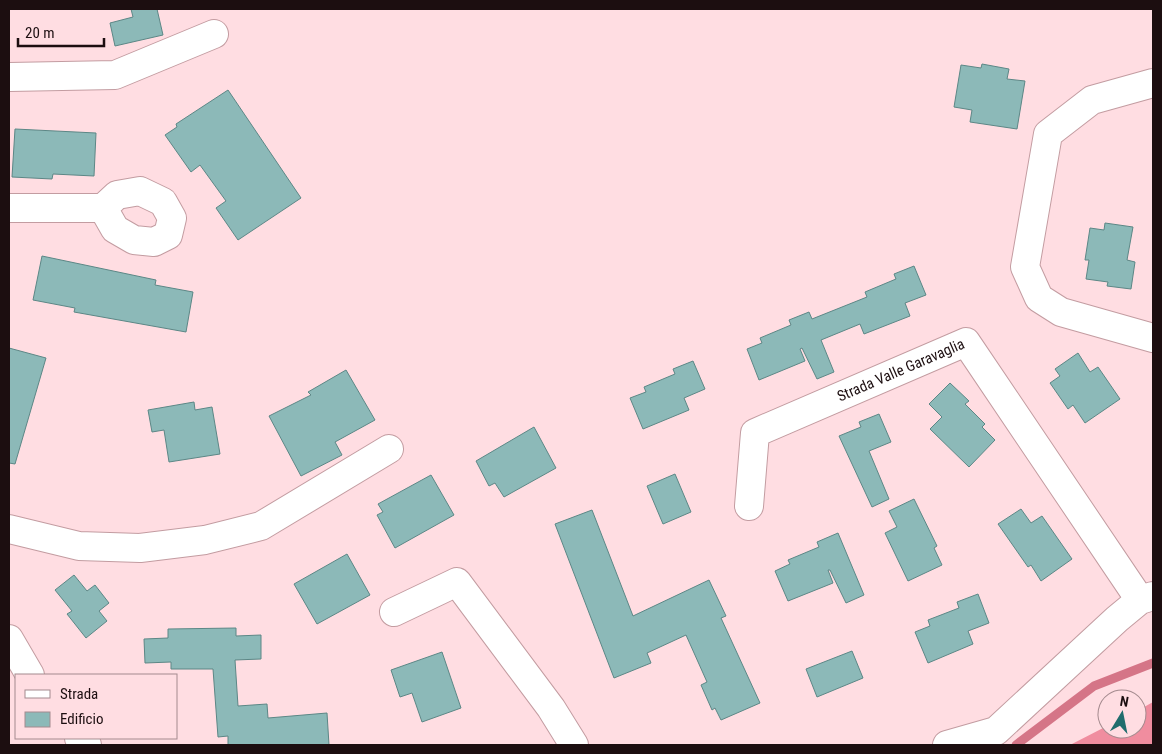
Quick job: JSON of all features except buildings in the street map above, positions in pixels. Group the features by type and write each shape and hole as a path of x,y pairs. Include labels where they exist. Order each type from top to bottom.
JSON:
{"street":[{"path":"9,77 115,74 214,34"},
{"path":"1153,83 1092,100 1048,134 1024,267 1039,298 1061,312 1153,338"},
{"path":"9,208 103,208"},
{"name":"Strada Valle Garavaglia","path":"749,506 755,433 966,342 1146,598 996,730 947,745"},
{"path":"9,529 79,546 140,548 205,540 261,526 389,449"},
{"path":"394,612 457,582 551,708 574,745"},
{"path":"9,639 29,674"}],"shaded area":[{"path":"1153,702 1153,745 1070,745 1097,731 1097,739 1147,739 1147,705"}],"waterway":[{"path":"1016,745 1094,686 1153,663"}]}
